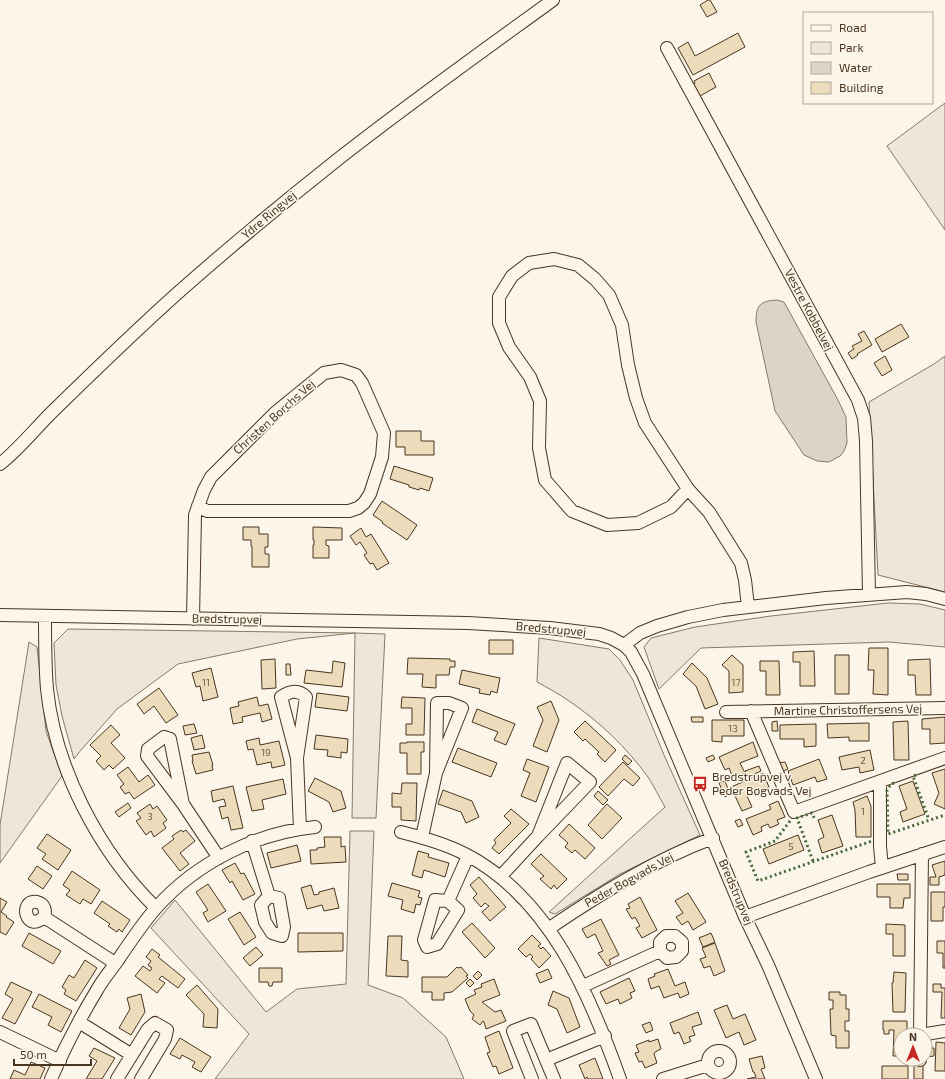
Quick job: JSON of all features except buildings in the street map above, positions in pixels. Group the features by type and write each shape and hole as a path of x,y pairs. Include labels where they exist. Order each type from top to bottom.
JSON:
{"street":[{"name":"Ydre Ringvej","path":"0,469 4,461 49,415 137,331 179,292 259,224 348,151 442,80 553,0"},
{"name":"Vestre Kobbelvej","path":"667,48 858,400 864,418 866,441 869,594"},
{"path":"688,488 671,507 638,523 607,525 572,511 545,480 539,448 540,401 530,377 509,346 499,323 499,297 512,276 529,263 554,259 578,265 595,279 609,295 622,325 628,365 636,398 645,424 688,488 709,512 741,563 745,580 748,607"},
{"name":"Christen Borchs Vej","path":"193,619 195,514 198,506 211,477 276,413 324,373 340,370 356,375 362,383 382,427 384,441 382,457 370,494 364,503 358,508 349,511 207,511 198,506"},
{"path":"624,645 640,633 656,626 688,617 722,610 869,594 907,592 926,594 945,599"},
{"name":"Bredstrupvej","path":"0,615 475,623 550,628 600,634 624,645 631,652 643,674 745,917 768,965 816,1079"},
{"path":"45,616 47,689 57,735 70,776 95,828 111,854 145,897 156,908"},
{"path":"297,758 281,697 288,692 301,693 306,697 297,758 300,829"},
{"path":"422,837 436,773 462,708 449,703 437,703 436,773"},
{"name":"Martine Christoffersens Vej","path":"726,712 945,708"},
{"path":"751,711 794,812 945,758"},
{"path":"183,804 170,739 164,737 148,749 147,756 183,804 219,858"},
{"path":"500,877 590,782 567,763 538,836"},
{"path":"880,782 880,846 882,868"},
{"path":"51,1079 97,989 156,908 200,869 252,841 300,829 315,827"},
{"path":"401,832 443,844 468,856 500,877 525,900 548,929 583,986 605,1036 620,1079"},
{"name":"Peder Bøgvads Vej","path":"548,929 587,902 628,878 713,838"},
{"path":"252,841 269,896"},
{"path":"745,917 945,847"},
{"path":"920,1027 922,854"},
{"path":"448,901 468,856"},
{"path":"44,918 115,963"},
{"path":"583,986 660,951"},
{"path":"79,1022 132,1054"},
{"path":"117,1079 148,1029 155,1023 167,1030 165,1039 141,1079"},
{"path":"532,1079 512,1031 531,1024 554,1079"},
{"path":"933,1033 945,1031"},
{"path":"0,1032 60,1061"},
{"path":"546,1060 605,1036"},
{"path":"663,1079 708,1065"}],"green space":[{"path":"945,103 945,230 887,146"},
{"path":"945,356 945,592 878,575 869,402"},
{"path":"888,603 920,604 945,610 945,647 889,642 701,648 659,689 644,647 651,638 695,627 771,616"},
{"path":"68,629 355,633 297,639 178,664 117,709 74,759 62,716 56,685 54,643"},
{"path":"355,633 385,634 376,818 352,818"},
{"path":"539,638 609,649 620,660 633,680 664,755 700,835 620,874 555,914 549,912 665,807 640,766 602,726 561,696 537,682"},
{"path":"29,642 37,647 46,731 62,776 0,863 0,825"},
{"path":"350,831 374,831 368,985 403,998 446,1037 464,1079 215,1079 249,1034 151,928 175,900 266,1012 297,989 346,984"}],"water":[{"path":"777,300 784,302 846,417 847,443 844,451 840,456 829,462 817,461 804,455 775,411 756,322 757,312 760,305 767,301"}],"hedge":[{"path":"916,775 913,776 929,820"},
{"path":"894,783 891,784 887,790 888,834 945,815"},
{"path":"813,861 797,818 812,813 815,820"},
{"path":"790,821 775,841 746,852 758,881 872,841"}],"place":[{"name":"Bredstrupvej v Peder Bøgvads Vej","path":"700,784"}]}
